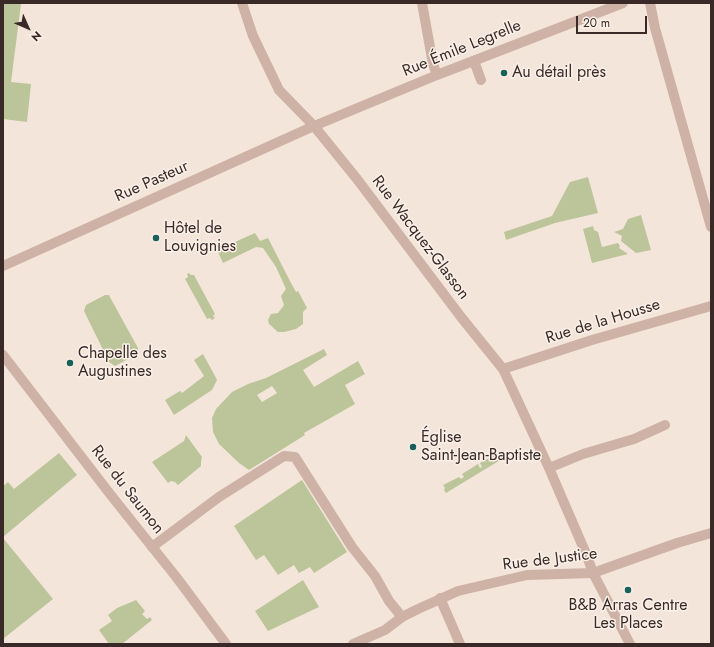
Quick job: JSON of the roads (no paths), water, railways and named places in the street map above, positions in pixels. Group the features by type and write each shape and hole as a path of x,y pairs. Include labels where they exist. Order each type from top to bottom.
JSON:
{"street":[{"name":"Rue Wacquez-Glasson","path":"242,3 253,36 279,90 314,126 397,231 461,317 503,369 549,468 593,573 630,644"},
{"path":"422,3 436,74"},
{"name":"Rue Émile Legrelle","path":"314,126 436,74 623,3"},
{"path":"650,3 657,35 711,227"},
{"path":"474,60 481,80"},
{"name":"Rue Pasteur","path":"3,266 314,126"},
{"name":"Rue de la Housse","path":"503,369 592,340 711,306"},
{"name":"Rue du Saumon","path":"3,355 226,644"},
{"path":"549,468 583,454 634,439 665,425"},
{"path":"152,547 219,497 284,456 295,457 352,547 375,576 389,600 402,617"},
{"name":"Rue de Justice","path":"353,644 385,630 402,617 440,598 458,591 527,575 593,573 677,543 711,533"},
{"path":"440,598 460,644"}],"place":[{"name":"Au détail près","path":"504,73"},
{"name":"Hôtel de Louvignies","path":"156,238"},
{"name":"Chapelle des Augustines","path":"70,363"},
{"name":"Église Saint-Jean-Baptiste","path":"413,447"},
{"name":"B&B Arras Centre Les Places","path":"628,590"}]}
